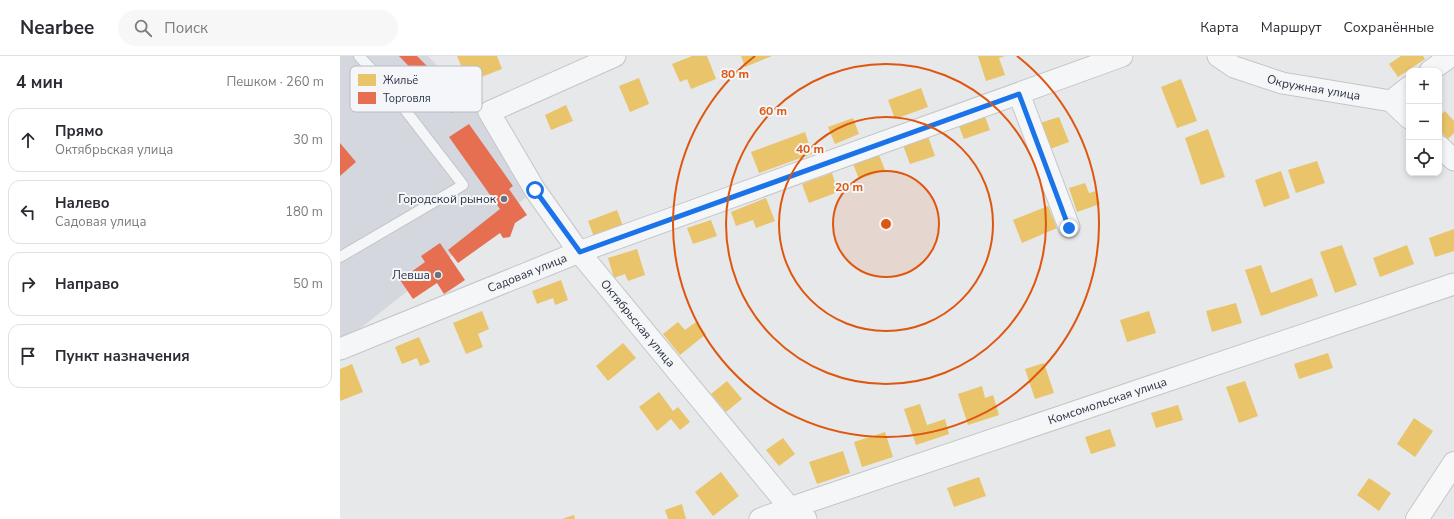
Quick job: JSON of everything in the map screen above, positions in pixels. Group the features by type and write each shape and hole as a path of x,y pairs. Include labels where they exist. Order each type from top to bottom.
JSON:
{"main road":[{"path":"1417,519 1454,463"}],"street":[{"name":"Октябрьская улица","path":"615,56 490,112 535,190 580,252 798,513"},
{"name":"Садовая улица","path":"340,349 580,252 1122,56"},
{"name":"Окружная улица","path":"1218,56 1234,67 1282,83 1391,101"},
{"path":"1434,68 1451,56"},
{"path":"1406,89 1391,101 1406,115"},
{"path":"1019,94 1069,228"},
{"path":"1442,149 1454,160"},
{"name":"Комсомольская улица","path":"760,519 798,513 1454,284"}],"lane":[{"path":"359,56 368,66"},
{"path":"340,257 464,185 407,112"}],"shaded area":[{"name":"Городской рынок","path":"340,56 428,56 438,66 350,66 350,112 481,112 485,116 529,195 348,338 340,341"}],"building: Жильё":[{"path":"457,56 497,56 502,69 482,77 482,66 461,66"},
{"path":"692,56 707,56 716,79 691,89 687,79 680,82 672,64"},
{"path":"741,56 772,56 745,67"},
{"path":"978,56 1005,56 999,58 1005,75 986,81"},
{"path":"1401,56 1423,56 1425,59 1412,68 1406,68 1406,72 1398,77 1389,64"},
{"path":"639,78 649,104 630,112 619,86"},
{"path":"1181,79 1197,121 1177,128 1161,87"},
{"path":"921,88 928,107 895,119 888,100"},
{"path":"566,105 573,121 551,130 545,115"},
{"path":"1445,111 1454,121 1454,133 1448,139 1442,133 1442,114"},
{"path":"984,114 990,130 964,139 958,124"},
{"path":"1059,117 1069,142 1050,149 1040,123"},
{"path":"853,118 859,134 835,144 828,127"},
{"path":"1208,129 1225,177 1201,185 1185,138"},
{"path":"805,132 812,154 759,173 751,152"},
{"path":"928,136 935,156 910,164 903,145"},
{"path":"879,155 885,170 859,179 853,164"},
{"path":"1317,161 1325,183 1296,193 1288,170"},
{"path":"1281,171 1290,198 1264,207 1255,180"},
{"path":"832,173 838,192 809,203 802,184"},
{"path":"1085,183 1089,193 1096,191 1100,204 1077,212 1069,188"},
{"path":"766,198 775,221 756,228 753,220 736,226 731,212"},
{"path":"1048,206 1057,228 1022,243 1013,220"},
{"path":"617,210 623,226 594,237 588,221"},
{"path":"711,220 717,236 693,244 687,228"},
{"path":"1454,229 1454,251 1435,257 1429,238"},
{"path":"1342,245 1357,285 1335,293 1320,252"},
{"path":"1407,245 1414,264 1380,277 1373,258"},
{"path":"637,249 645,275 628,281 625,274 614,278 608,258"},
{"path":"1261,265 1271,293 1312,278 1318,296 1261,316 1245,270"},
{"path":"561,280 568,300 555,305 553,298 537,304 532,291"},
{"path":"1236,303 1242,323 1212,332 1206,311"},
{"path":"482,311 489,329 478,334 483,347 466,354 453,323"},
{"path":"1149,311 1156,333 1127,342 1120,320"},
{"path":"678,322 685,330 696,322 706,334 680,355 663,334"},
{"path":"419,337 430,362 420,366 417,358 402,364 395,347"},
{"path":"623,343 636,358 608,381 596,366"},
{"path":"1328,353 1333,368 1299,379 1294,364"},
{"path":"1044,363 1054,393 1035,399 1025,369"},
{"path":"352,364 363,392 340,401 340,369"},
{"path":"727,381 742,399 726,412 711,394"},
{"path":"1245,381 1258,416 1239,423 1226,387"},
{"path":"982,386 985,398 993,395 999,415 968,425 958,394"},
{"path":"659,392 673,411 678,407 690,422 680,430 671,419 657,431 639,407"},
{"path":"920,404 927,425 945,419 949,434 916,445 904,409"},
{"path":"1178,405 1183,420 1156,428 1151,413"},
{"path":"1414,418 1433,431 1415,457 1397,444"},
{"path":"1110,429 1116,446 1091,454 1085,437"},
{"path":"885,432 893,457 862,467 854,442"},
{"path":"783,438 795,454 779,466 766,450"},
{"path":"843,451 850,473 817,484 809,462"},
{"path":"721,472 739,496 713,516 695,492"},
{"path":"979,477 986,496 954,507 947,488"},
{"path":"1369,478 1391,493 1379,511 1357,495"},
{"path":"682,504 686,519 668,519 665,510"},
{"path":"574,515 575,519 562,519"}],"building: Торговля":[{"path":"399,56 417,56 427,66 409,66"},
{"name":"Городской рынок","path":"469,124 513,186 509,189 527,215 515,223 510,237 503,238 500,233 458,263 448,250 500,209 449,137"},
{"path":"340,143 356,162 340,176"},
{"path":"440,243 465,280 444,294 437,283 413,299 400,280 425,262 421,256"}],"place":[{"name":"Городской рынок","path":"504,199"},
{"name":"Левша","path":"438,275"}],"route":[{"path":"535,190 580,252 1019,94 1069,228"}]}
